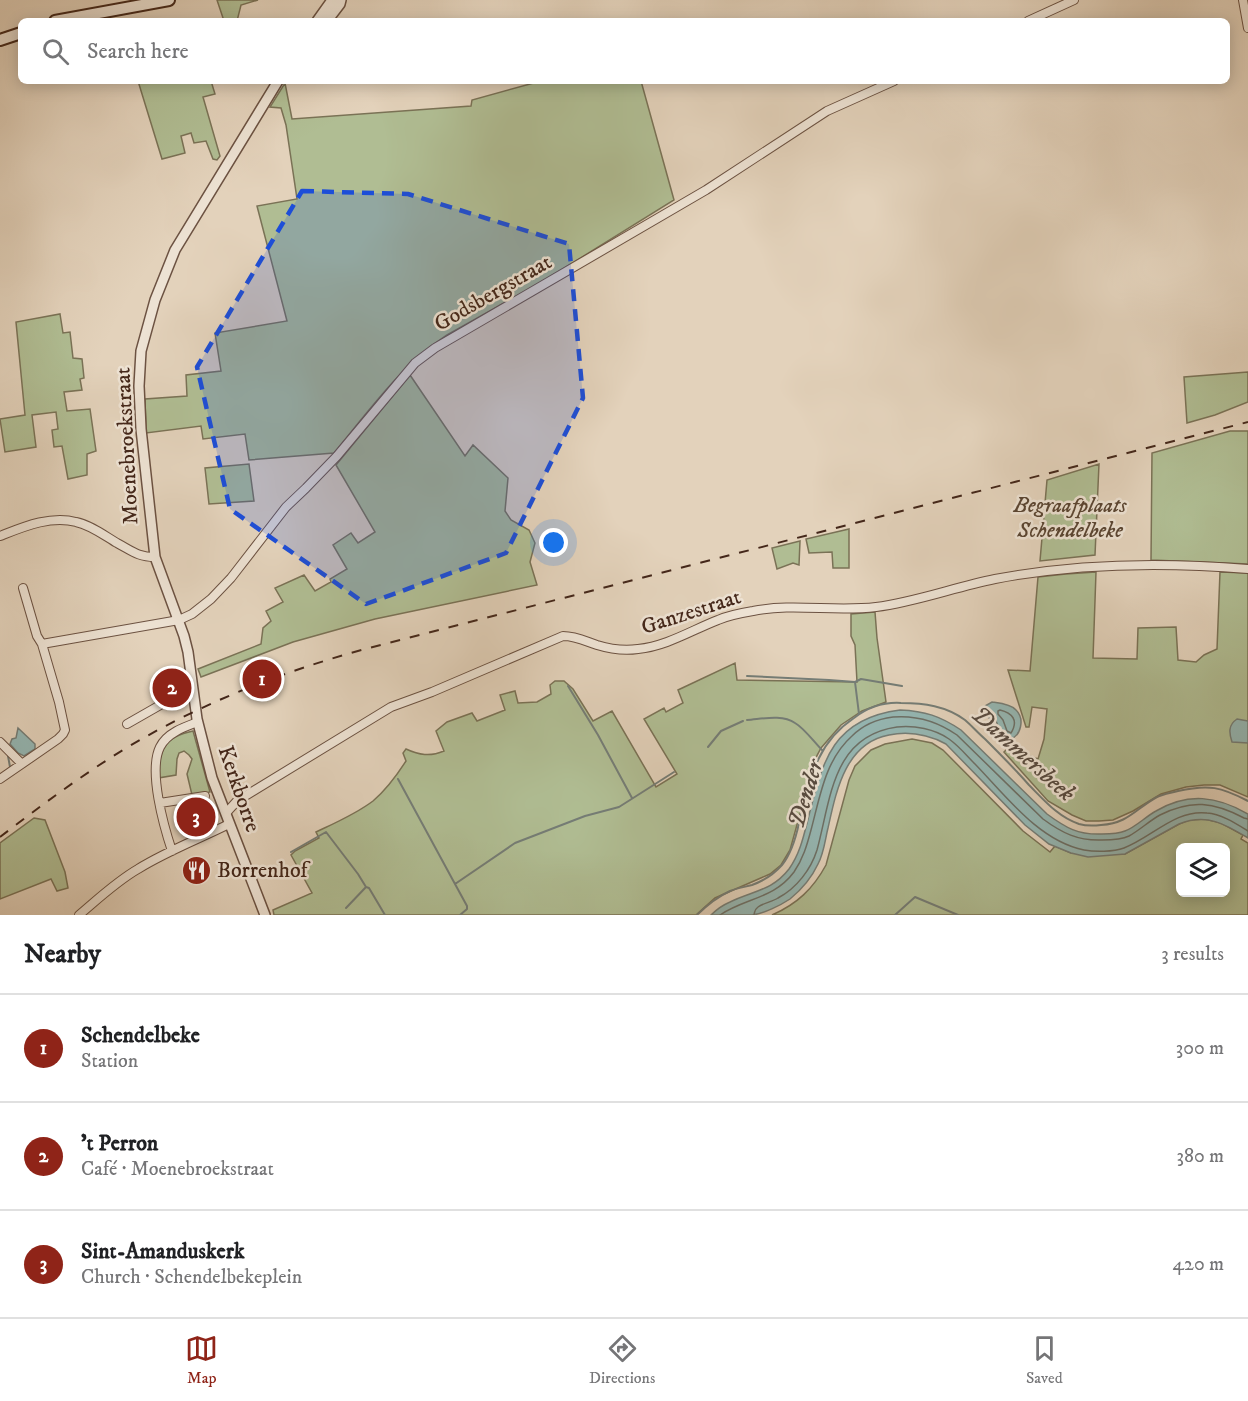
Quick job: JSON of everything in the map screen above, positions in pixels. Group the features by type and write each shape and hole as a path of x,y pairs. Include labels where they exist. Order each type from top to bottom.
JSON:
{"main road":[{"path":"71,18 170,0"},
{"path":"0,40 18,34"}],"street":[{"path":"319,18 332,0"},
{"path":"329,18 341,0"},
{"path":"1035,18 1074,0"},
{"path":"1243,0 1248,28"},
{"name":"Moenebroekstraat","path":"195,708 188,652 179,620 155,557 141,429 139,386 141,351 155,300 175,250 276,84"},
{"name":"Godsbergstraat","path":"179,620 192,614 211,599 231,578 286,507 337,456 415,363 435,348 706,190 826,111 887,84"},
{"path":"0,536 45,522 59,520 77,522 143,557 155,557"},
{"name":"Ganzestraat","path":"226,813 237,801 391,707 432,693 563,636 577,637 610,649 636,649 669,642 720,619 746,612 773,608 876,607 993,579 1024,574 1138,564 1248,568"},
{"path":"0,780 58,739 65,730 42,644 37,636 23,588"},
{"path":"42,644 179,620"},
{"path":"127,724 176,696 193,694"},
{"name":"Kerkborre","path":"195,708 212,778 266,915"},
{"path":"172,851 154,768 159,747 166,738 198,722"},
{"path":"0,742 22,764"},
{"path":"160,804 205,796"},
{"path":"79,915 136,870 230,824"}],"highlighted area":[{"path":"302,191 408,194 569,244 583,398 506,553 366,604 230,509 197,367"}],"green space":[{"path":"217,0 258,0 241,5 238,18 223,18"},
{"path":"139,84 212,84 215,94 203,97 220,156 217,160 213,159 206,141 194,143 191,133 181,136 185,153 162,159"},
{"path":"284,84 292,119 471,106 472,100 530,84 642,84 674,200 545,280 447,335 430,347 400,374 334,453 249,460 245,434 203,439 201,426 146,433 145,399 187,396 186,375 221,371 215,333 287,321 257,206 297,199 286,125 281,108 270,107"},
{"path":"60,314 63,333 70,332 73,358 82,359 84,378 80,379 82,390 64,392 67,411 90,409 96,451 87,454 87,475 68,479 62,446 54,447 52,430 58,429 56,412 32,415 36,447 5,452 0,419 25,415 16,322"},
{"path":"1248,372 1248,402 1187,423 1184,377"},
{"path":"410,375 465,456 473,445 508,478 505,511 511,520 529,530 535,543 530,562 537,585 375,619 293,642 201,677 198,669 261,644 263,628 271,621 266,611 283,602 275,588 304,575 315,591 347,569 333,545 351,533 358,543 375,532 336,465"},
{"path":"1230,431 1248,431 1248,564 1151,560 1152,453"},
{"path":"249,464 254,501 209,504 205,468"},
{"name":"Begraafplaats Schendelbeke","path":"1099,464 1095,555 1040,561 1047,480"},
{"path":"849,529 849,568 833,568 832,552 809,553 806,539"},
{"path":"800,541 799,565 793,563 777,569 772,548"},
{"path":"1096,572 1093,658 1137,659 1138,628 1176,627 1178,660 1196,662 1217,649 1220,572 1248,573 1248,797 1220,785 1186,787 1161,794 1113,820 1086,821 1048,801 1004,752 1013,743 1027,755 1038,759 1044,739 1047,709 1032,707 1029,727 1026,727 1008,670 1030,671 1038,577"},
{"path":"875,612 886,702 862,711 841,725 821,748 811,767 790,850 781,865 770,874 715,898 696,915 274,915 273,910 312,893 291,855 295,851 319,838 316,832 353,814 378,797 406,761 403,753 406,749 425,754 444,751 436,731 447,722 472,713 477,721 505,710 500,695 515,691 518,703 537,702 551,694 550,685 555,681 564,681 573,689 593,721 612,711 656,787 677,774 644,719 664,708 666,712 683,703 678,690 735,663 737,680 857,682 855,645 851,636 851,614"},
{"path":"193,731 210,792 192,795 187,774 192,759 184,751 179,753 177,759 176,775 158,778 160,760 165,746 175,737"},
{"path":"912,739 932,743 943,750 1023,831 1050,852 1055,846 1071,853 1125,854 1189,820 1205,819 1221,823 1243,835 1241,839 1248,843 1248,915 772,915 797,901 821,874 826,865 849,780 855,766 871,750 885,744"},
{"path":"34,818 45,820 65,872 68,888 57,891 51,879 0,899 0,843"}],"water":[{"path":"992,702 1011,706 1019,714 1020,727 1014,737 1010,739 1001,735 1006,732 1001,733 996,721 987,717 984,712 985,706"},
{"path":"900,710 932,715 961,730 1047,814 1073,830 1094,834 1119,833 1168,805 1191,799 1202,799 1225,803 1248,814 1248,838 1215,822 1198,820 1179,824 1125,854 1088,857 1071,853 1049,844 1025,825 946,744 918,734 889,735 874,740 852,758 839,785 820,860 816,869 798,892 782,904 756,914 711,915 717,909 738,898 776,882 789,869 798,853 818,782 833,748 844,734 858,723 877,715"},
{"path":"1237,719 1248,721 1248,743 1232,742 1230,729"},
{"path":"18,728 35,744 35,749 24,756 10,744 12,739 16,738"}],"waterway":[{"path":"747,676 855,682 859,714"},
{"path":"855,682 861,679 902,686"},
{"path":"568,686 632,798"},
{"name":"Dammersbeek","path":"697,915 721,896 760,881 782,865 793,845 811,778 822,752 841,728 864,711 876,706 910,703 942,708 958,715 985,739 1052,808 1079,824 1095,826 1111,824 1131,815 1157,797 1189,789 1214,788 1248,801"},
{"path":"747,720 772,718 790,720 802,728 822,750"},
{"path":"708,747 721,731 743,721"},
{"path":"8,756 10,767"},
{"path":"460,915 467,909 467,906 455,884 515,843 585,816 619,807 674,772"},
{"path":"398,779 455,884"},
{"path":"291,852 326,832 366,887"},
{"path":"346,908 366,887 369,888 385,915"},
{"path":"895,915 915,897 958,915"}],"railway":[{"path":"0,837 95,768 156,731 243,690 303,668 365,649 1248,422"}],"place":[{"name":"Schendelbeke","path":"262,679"},
{"name":"'t Perron","path":"172,688"},
{"name":"Sint-Amanduskerk","path":"196,817"},
{"name":"Borrenhof","path":"196,870"}],"water label":[{"name":"Dender","path":"806,794"}]}
